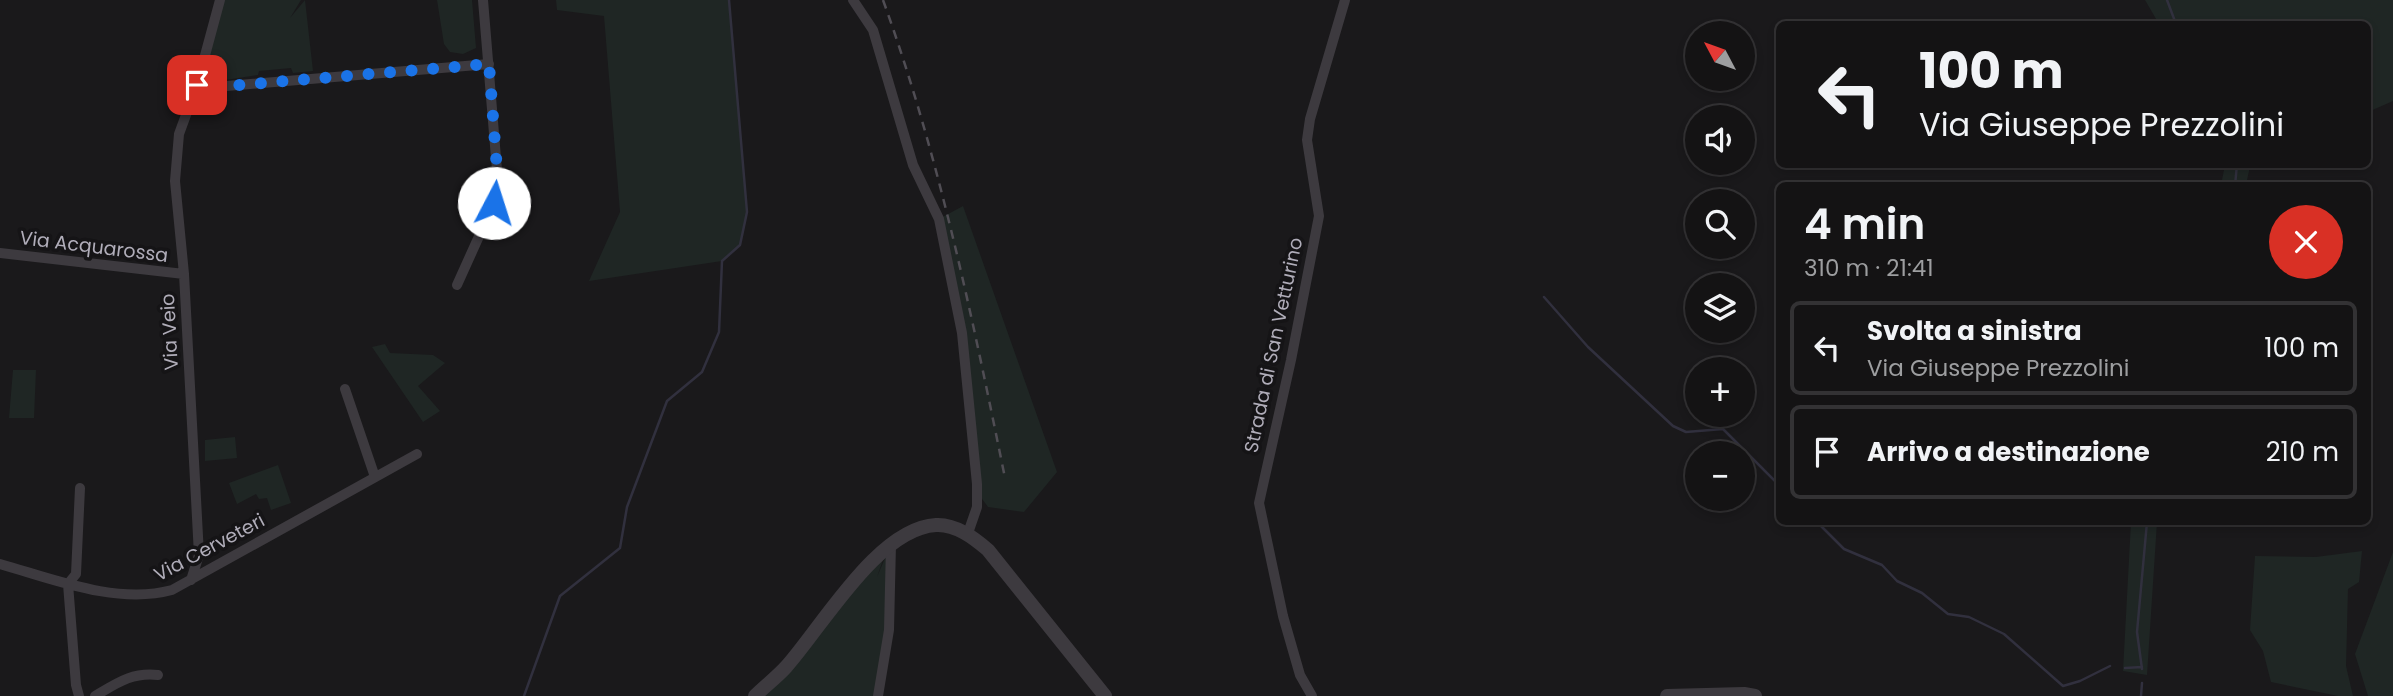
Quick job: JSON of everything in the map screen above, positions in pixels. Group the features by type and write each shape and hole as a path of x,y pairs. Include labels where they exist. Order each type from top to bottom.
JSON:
{"street":[{"name":"Via Veio","path":"191,580 199,555 184,274 175,181 179,134 197,85 220,0"},
{"path":"457,285 494,203 498,183 483,0"},
{"path":"853,0 873,30 913,165 939,219 952,276 962,333 977,484 977,507 968,533"},
{"name":"Strada di San Vetturino","path":"1312,696 1300,675 1283,616 1259,503 1319,216 1307,141 1310,119 1345,0"},
{"path":"197,85 203,88 489,64"},
{"name":"Via Acquarossa","path":"0,253 184,274"},
{"path":"345,389 374,477"},
{"name":"Via Cerveteri","path":"0,564 68,584 153,595 172,590 417,454"},
{"path":"79,696 68,584 76,574 80,488"},
{"path":"755,696 786,667 842,596 891,544 936,525 968,533 989,550 1105,696"},
{"path":"878,696 889,630 891,544"},
{"path":"95,696 114,682 133,675 158,675"},
{"path":"1667,696 1755,696"}],"shaded area":[{"path":"223,0 301,0 290,18 305,0 313,71 293,73 291,68 259,71 258,75 200,84"},
{"path":"437,0 472,0 476,48 463,54 450,52 444,44"},
{"path":"556,0 729,0 747,212 740,245 722,261 589,281 620,212 604,16 557,10"},
{"path":"2145,0 2393,0 2393,101 2371,111 2371,21 2157,21"},
{"path":"2224,168 2250,168 2247,182 2222,182"},
{"path":"963,206 1057,472 1024,512 988,507 977,492 962,333 939,219"},
{"path":"385,344 390,353 433,355 445,363 418,386 440,411 423,422 372,347"},
{"path":"13,370 36,370 34,418 9,418"},
{"path":"235,437 237,458 205,461 205,440"},
{"path":"278,465 291,503 271,510 267,498 259,499 256,494 237,504 229,483"},
{"path":"2131,525 2157,525 2147,675 2123,671"},
{"path":"891,544 889,630 878,696 755,696 886,551 877,577"},
{"path":"2362,551 2359,582 2348,589 2346,666 2353,696 2338,696 2271,682 2263,651 2250,630 2255,556 2316,557"},
{"path":"2393,552 2393,696 2368,696 2355,654"}],"waterway":[{"path":"524,696 560,596 620,548 627,507 667,401 702,372 719,332 722,261 740,245 747,212 729,0"},
{"path":"2167,0 2175,21"},
{"path":"2235,182 2237,168"},
{"path":"1544,297 1588,347 1673,426 1686,432 1723,429 1776,482"},
{"path":"1820,525 1844,549 1882,565 1897,581 1922,593 1948,614 1969,617 2004,634 2063,686 2110,666"},
{"path":"2142,669 2137,632 2147,525"},
{"path":"2125,668 2142,667"},
{"path":"2141,696 2142,683"}],"railway":[{"path":"883,0 938,177 967,296 1005,478"}],"route":[{"path":"197,85 203,88 489,64 498,183 494,203"}]}
